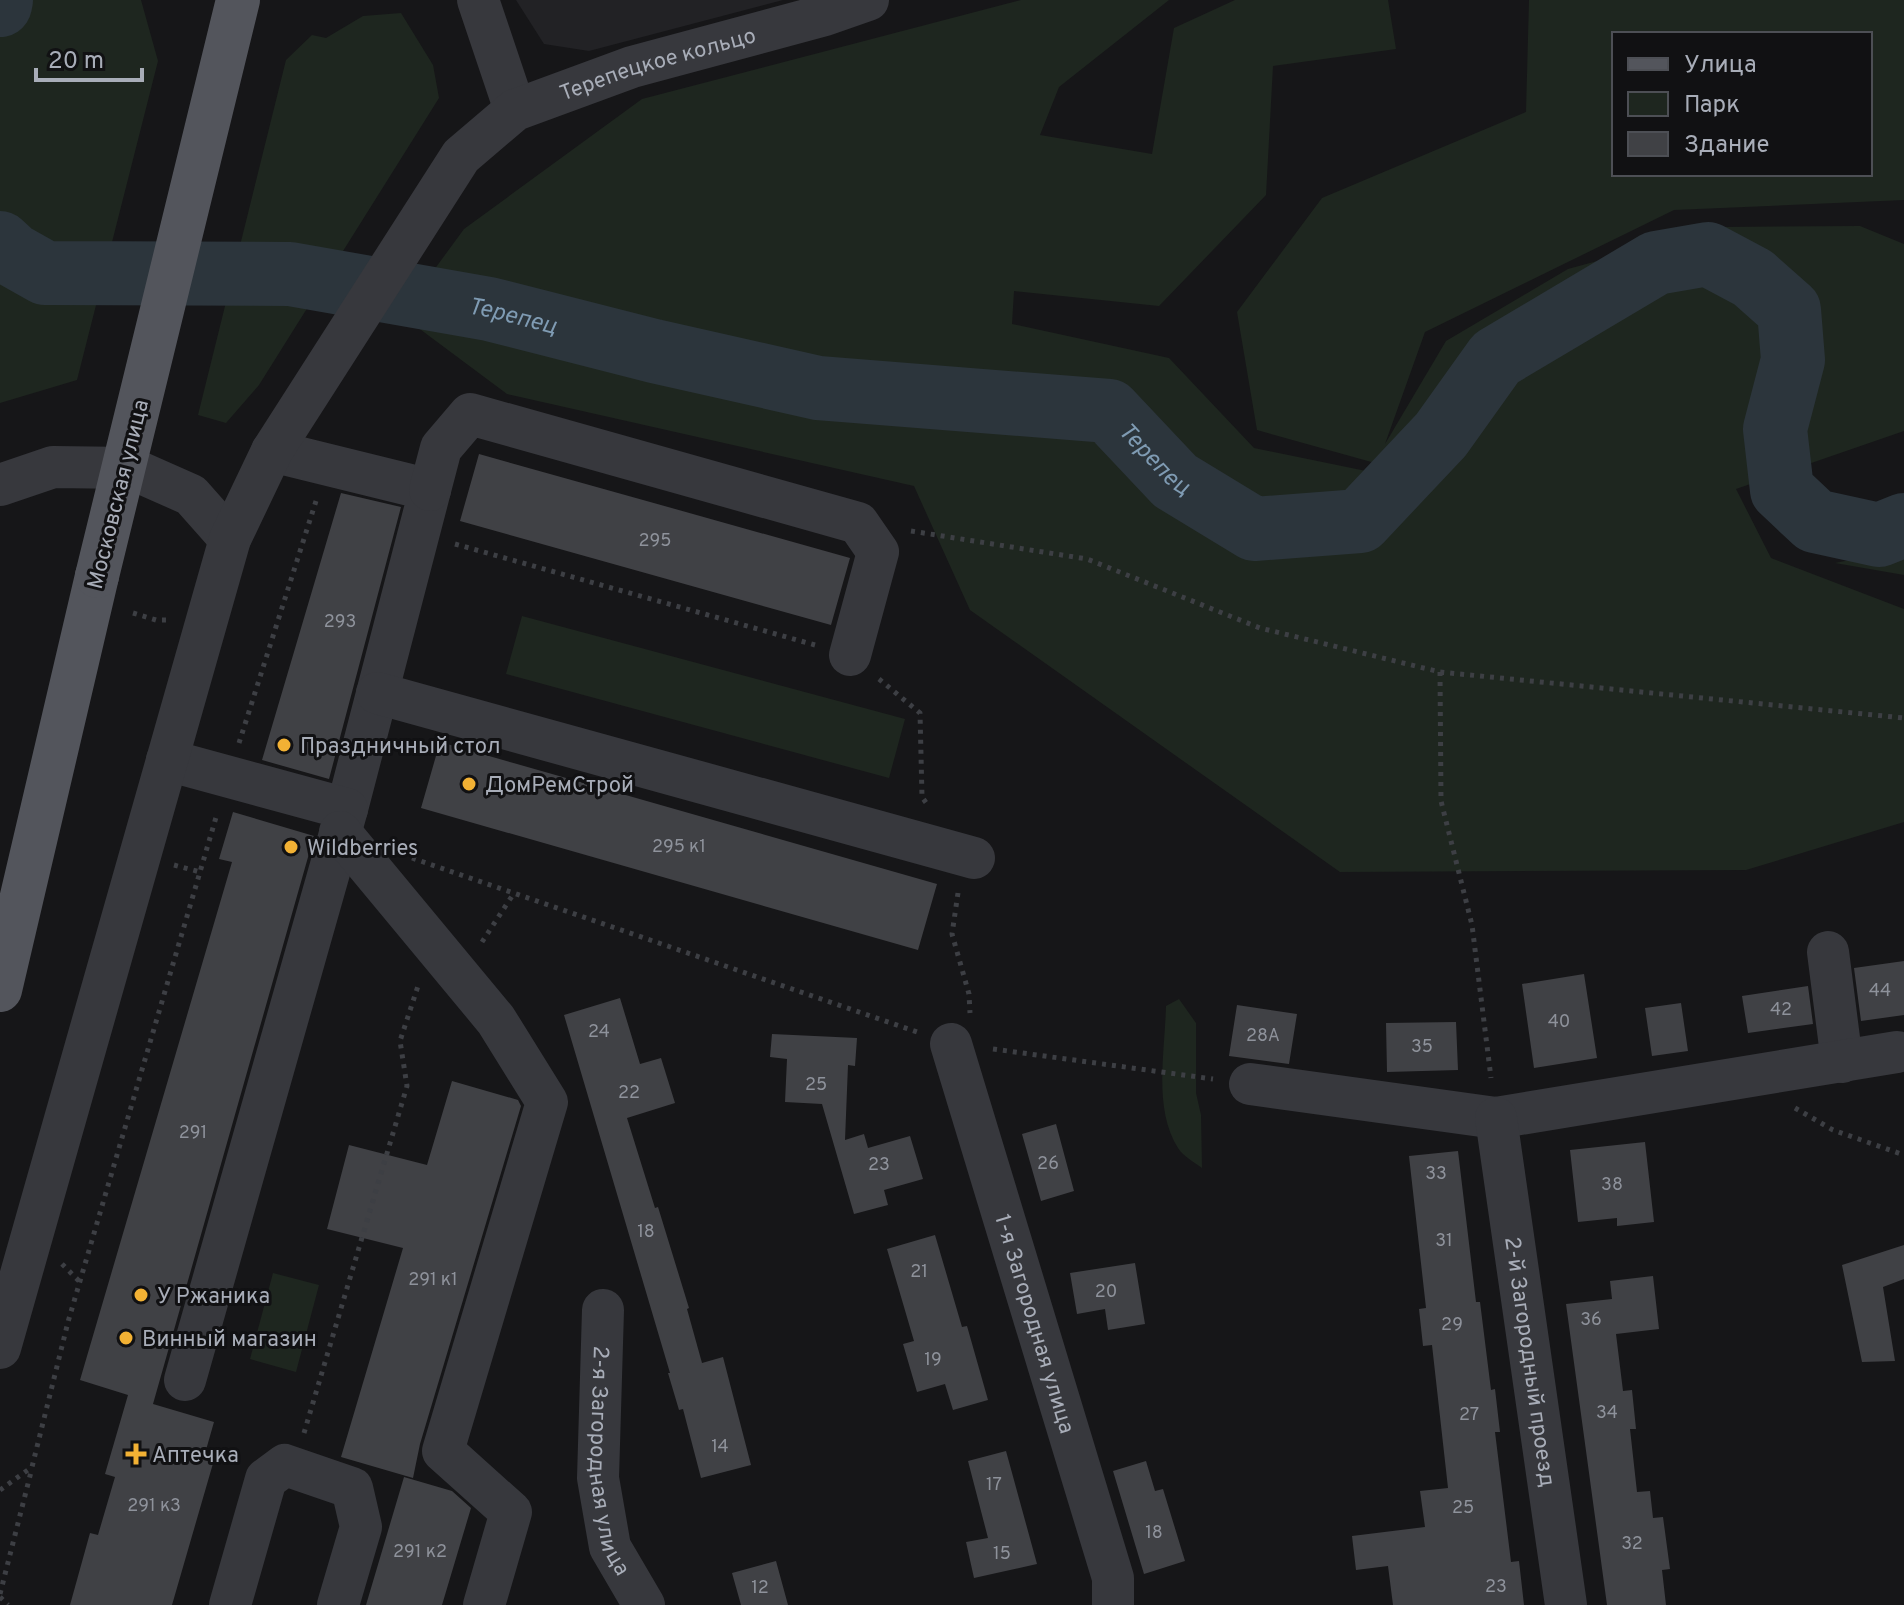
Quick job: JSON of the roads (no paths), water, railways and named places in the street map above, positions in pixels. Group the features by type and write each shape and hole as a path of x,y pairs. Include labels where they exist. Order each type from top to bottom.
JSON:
{"main road":[{"name":"Московская улица","path":"0,990 97,576 238,0"}],"street":[{"path":"478,0 515,110"},
{"name":"Терепецкое кольцо","path":"0,1348 230,539 272,451 461,156 515,110 754,17 868,0"},
{"path":"185,1380 343,821 441,448 470,414 858,523 878,552 850,655"},
{"path":"272,451 430,490"},
{"path":"0,485 53,467 130,468 191,495 230,539"},
{"path":"377,693 974,858"},
{"path":"167,760 228,777 343,821 432,942 496,1020 547,1102 443,1451 511,1512 484,1605"},
{"path":"1828,952 1842,1062"},
{"name":"1-я Загородная улица","path":"951,1044 1113,1578 1113,1605"},
{"path":"1250,1084 1496,1118 1897,1052"},
{"name":"2-й Загородный проезд","path":"1496,1118 1566,1605"},
{"name":"2-я Загородная улица","path":"603,1310 598,1478 610,1547 644,1605"},
{"path":"230,1605 266,1479 285,1465 352,1488 361,1527 338,1605"}],"waterway":[{"name":"Терепец","path":"0,5 1,0"},
{"name":"Терепец","path":"0,243 13,255 45,273 290,274 489,309 818,388 1109,411 1175,481 1254,529 1360,521 1441,435 1496,358 1656,263 1708,254 1753,278 1789,310 1793,360 1775,429 1782,490 1815,521 1879,535 1904,525"}],"place":[{"name":"Праздничный стол","path":"284,745"},
{"name":"ДомРемСтрой","path":"469,784"},
{"name":"Wildberries","path":"291,847"},
{"name":"У Ржаника","path":"141,1295"},
{"name":"Винный магазин","path":"126,1338"},
{"name":"Аптечка","path":"136,1454"}]}
